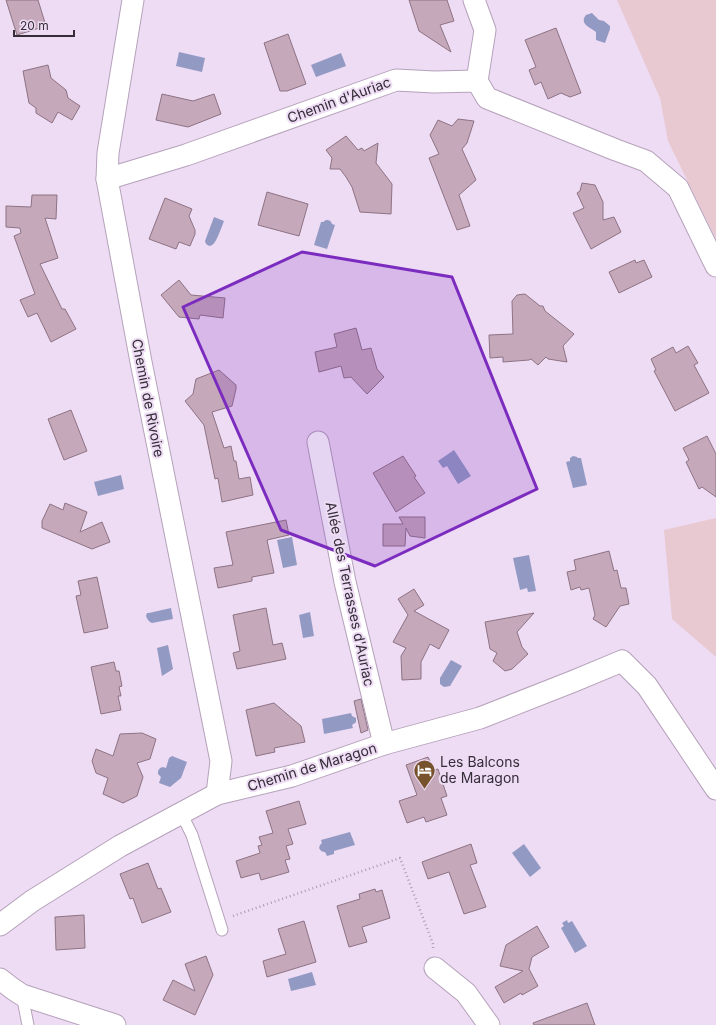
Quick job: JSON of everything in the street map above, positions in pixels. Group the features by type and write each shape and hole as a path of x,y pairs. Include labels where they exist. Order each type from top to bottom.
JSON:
{"street":[{"name":"Chemin de Rivoire","path":"133,0 108,153 107,179 140,362 221,761 217,794"},
{"path":"474,0 485,30 477,81 487,98 616,150 646,160 678,188 716,266"},
{"name":"Chemin d'Auriac","path":"107,179 186,155 396,80 434,82 477,81"},
{"name":"Allée des Terrasses d'Auriac","path":"318,442 345,582 384,744"},
{"name":"Chemin de Maragon","path":"0,925 32,901 120,846 217,794 292,776 384,744 480,718 622,661 647,686 716,789"},
{"path":"436,968 466,993 489,1025"},
{"path":"9,989 115,1025"}],"lane":[{"path":"181,813 192,835 221,925"},
{"path":"9,989 28,1025"}],"path":[{"path":"221,925 400,858 433,944 436,968"}],"highlighted area":[{"path":"302,252 452,277 537,489 375,566 281,530 183,307"}],"shaded area":[{"path":"617,0 716,0 716,239 668,141 660,98"},
{"path":"716,518 716,657 672,619 664,530"}],"water":[{"path":"592,13 599,20 604,21 610,26 605,43 596,40 596,32 588,27 584,21 586,15"},
{"path":"179,52 205,58 202,72 176,66"},
{"path":"341,53 346,66 316,77 311,65"},
{"path":"214,217 224,221 214,244 209,246 205,241"},
{"path":"326,220 335,225 327,249 314,245 321,222"},
{"path":"454,450 471,476 458,484 447,466 443,468 438,461"},
{"path":"573,456 581,458 587,485 573,488 566,462 570,461 570,458"},
{"path":"121,475 124,489 98,496 94,482"},
{"path":"292,537 297,565 283,568 277,540"},
{"path":"529,555 536,591 528,592 527,588 520,590 513,558"},
{"path":"171,608 173,619 152,623 146,616 147,613"},
{"path":"310,612 314,636 303,638 299,615"},
{"path":"168,645 173,669 162,676 157,648"},
{"path":"451,660 462,666 450,686 444,687 440,684 440,678"},
{"path":"351,713 352,716 356,718 356,722 352,725 353,728 324,734 322,719"},
{"path":"172,756 187,762 181,778 170,787 159,783 161,777 158,774 158,771 160,768 166,768 169,758"},
{"path":"350,832 355,845 334,851 334,854 327,856 325,852 319,848 322,843 321,840"},
{"path":"524,844 541,868 530,877 512,853"},
{"path":"567,920 568,923 572,921 587,946 575,953 561,928 564,926 562,923"},
{"path":"312,972 316,985 291,991 288,979"}],"building":[{"path":"6,0 38,0 46,26 17,35"},
{"path":"409,0 447,0 454,21 440,25 451,52 419,31"},
{"path":"556,28 581,93 570,97 561,93 548,99 541,82 535,85 529,70 536,67 525,40"},
{"path":"288,34 306,84 287,91 280,91 264,43"},
{"path":"48,65 51,78 66,90 68,98 80,106 72,120 58,112 52,123 36,113 36,108 29,103 23,71"},
{"path":"162,94 193,101 214,94 221,114 188,127 156,120"},
{"path":"458,119 474,121 467,143 462,149 476,180 459,195 470,226 457,230 429,158 439,154 430,135 438,120 452,126"},
{"path":"346,136 358,150 362,148 364,151 378,143 376,163 392,184 391,214 360,212 352,187 346,177 340,169 330,169 332,158 326,150"},
{"path":"582,183 595,185 603,202 603,220 614,217 621,232 591,249 573,213 584,208 577,193 580,191"},
{"path":"267,192 308,204 299,236 258,225"},
{"path":"32,195 57,195 56,219 45,218 58,258 40,264 62,309 65,309 76,329 51,342 37,313 28,317 20,300 35,294 14,236 21,233 20,228 6,227 6,206 31,207"},
{"path":"165,198 192,209 189,216 195,230 195,234 190,246 179,242 176,249 149,239"},
{"path":"635,260 636,263 644,260 652,277 619,293 609,272"},
{"path":"179,280 191,295 225,298 223,318 200,315 199,319 179,317 161,295"},
{"path":"525,294 540,306 543,306 545,311 574,334 563,346 567,362 548,359 546,357 538,365 531,359 503,362 503,357 490,358 489,335 513,334 512,301 517,295"},
{"path":"356,328 362,350 371,348 377,369 384,377 367,394 351,377 344,378 341,366 319,372 315,352 337,347 334,334"},
{"path":"688,346 698,363 694,365 709,393 675,411 654,371 656,370 651,359 673,347 676,353"},
{"path":"219,370 236,385 236,389 232,406 212,412 224,448 231,446 234,461 236,461 239,479 250,477 253,495 222,502 218,478 215,479 204,425 185,401 193,394 196,379"},
{"path":"71,410 87,451 64,460 48,419"},
{"path":"707,436 716,454 716,497 702,487 699,489 686,462 689,460 683,448"},
{"path":"403,456 416,476 414,477 425,493 396,512 373,473"},
{"path":"65,503 87,512 80,532 102,522 110,542 92,549 42,528 42,521 50,504 63,510"},
{"path":"399,517 425,517 425,538 410,536 406,528 405,546 383,546 383,524 403,524"},
{"path":"286,520 289,535 267,540 274,573 252,577 252,581 218,588 214,568 233,565 226,532"},
{"path":"609,551 614,571 617,570 621,588 626,588 629,604 620,606 606,627 593,619 595,615 589,588 581,590 580,587 571,590 567,572 576,570 574,560"},
{"path":"97,577 108,628 84,633 76,596 81,595 78,581"},
{"path":"414,589 424,605 414,611 449,630 439,649 430,644 421,662 421,679 402,680 401,656 406,648 393,642 408,615 398,599"},
{"path":"266,608 273,645 282,643 286,659 237,669 233,653 240,651 233,615"},
{"path":"534,613 517,632 522,647 528,654 512,669 505,671 493,661 497,653 490,649 485,622"},
{"path":"114,662 116,671 119,671 122,686 119,687 121,696 118,696 121,710 101,714 91,667"},
{"path":"361,699 368,730 361,733 354,701"},
{"path":"274,703 301,726 305,742 274,748 275,752 256,756 246,710"},
{"path":"142,733 156,739 150,759 137,763 143,777 137,796 123,803 103,794 108,778 96,773 92,761 96,749 113,756 120,734"},
{"name":"Les Balcons de Maragon","path":"428,757 434,770 438,769 447,796 441,798 447,815 426,822 424,817 407,823 399,801 417,795 406,765"},
{"path":"299,801 306,824 288,829 293,844 286,846 290,859 285,860 289,872 261,880 259,873 241,878 236,861 260,853 258,846 262,845 259,837 273,833 266,811"},
{"path":"471,844 477,863 470,865 486,907 464,914 449,872 428,879 422,862"},
{"path":"148,863 158,889 161,888 171,912 142,923 133,898 130,899 120,874"},
{"path":"375,889 376,892 382,890 390,918 362,927 367,942 349,947 337,906 360,899 359,894"},
{"path":"84,915 85,948 56,950 55,917"},
{"path":"304,921 316,962 267,977 263,961 286,954 278,929"},
{"path":"537,926 549,947 532,957 529,969 538,986 522,995 521,993 504,1003 495,987 523,971 500,966 506,945"},
{"path":"206,956 213,975 195,1015 163,1000 173,980 195,991 185,964"},
{"path":"587,1003 595,1025 534,1025 533,1023"}],"place":[{"name":"Les Balcons de Maragon","path":"425,790"}]}
